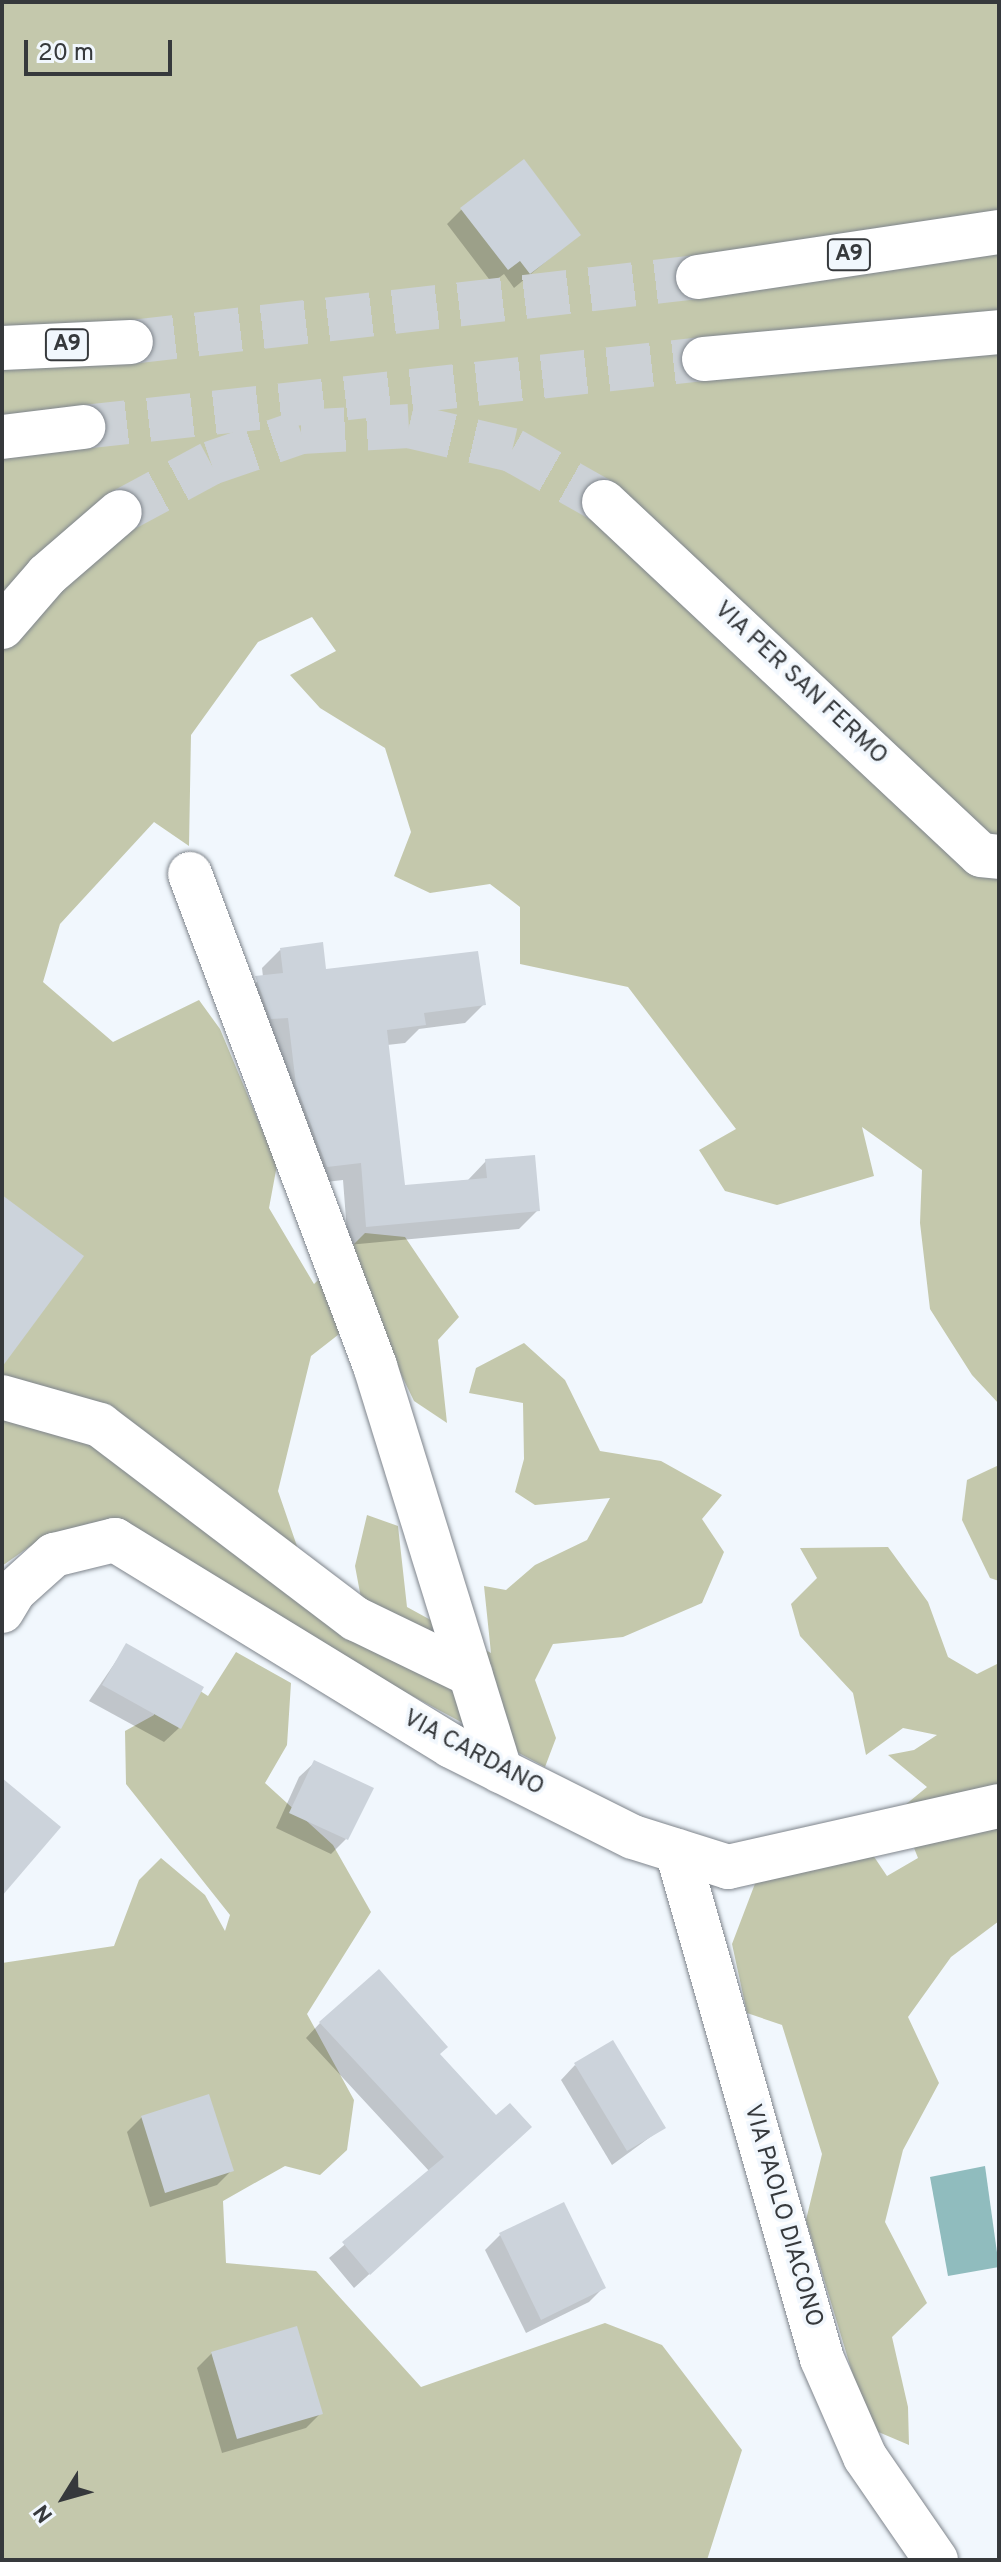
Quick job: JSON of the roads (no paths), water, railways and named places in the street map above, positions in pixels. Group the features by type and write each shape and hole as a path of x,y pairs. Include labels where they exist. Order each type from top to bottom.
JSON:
{"main road":[{"name":"A9","path":"698,277 999,232"},
{"path":"704,359 999,332"},
{"name":"A9","path":"2,348 131,342"},
{"path":"2,437 83,427"},
{"name":"VIA PER SAN FERMO","path":"604,502 981,855 999,857"},
{"path":"2,627 47,575 120,512"},
{"path":"190,874 375,1366 500,1771"},
{"path":"2,1397 100,1425 356,1619 470,1674"},
{"name":"VIA CARDANO","path":"2,1611 14,1591 54,1555 115,1540 451,1746 633,1837 728,1867 999,1806"},
{"name":"VIA PAOLO DIACONO","path":"677,1851 822,2359 865,2457 936,2560"}],"water":[{"path":"985,2166 999,2267 948,2276 930,2177"}],"tunnel":[{"path":"131,342 698,277"},
{"path":"83,427 704,359"},
{"path":"120,512 211,463 301,432 409,426 512,450 604,502"}]}
